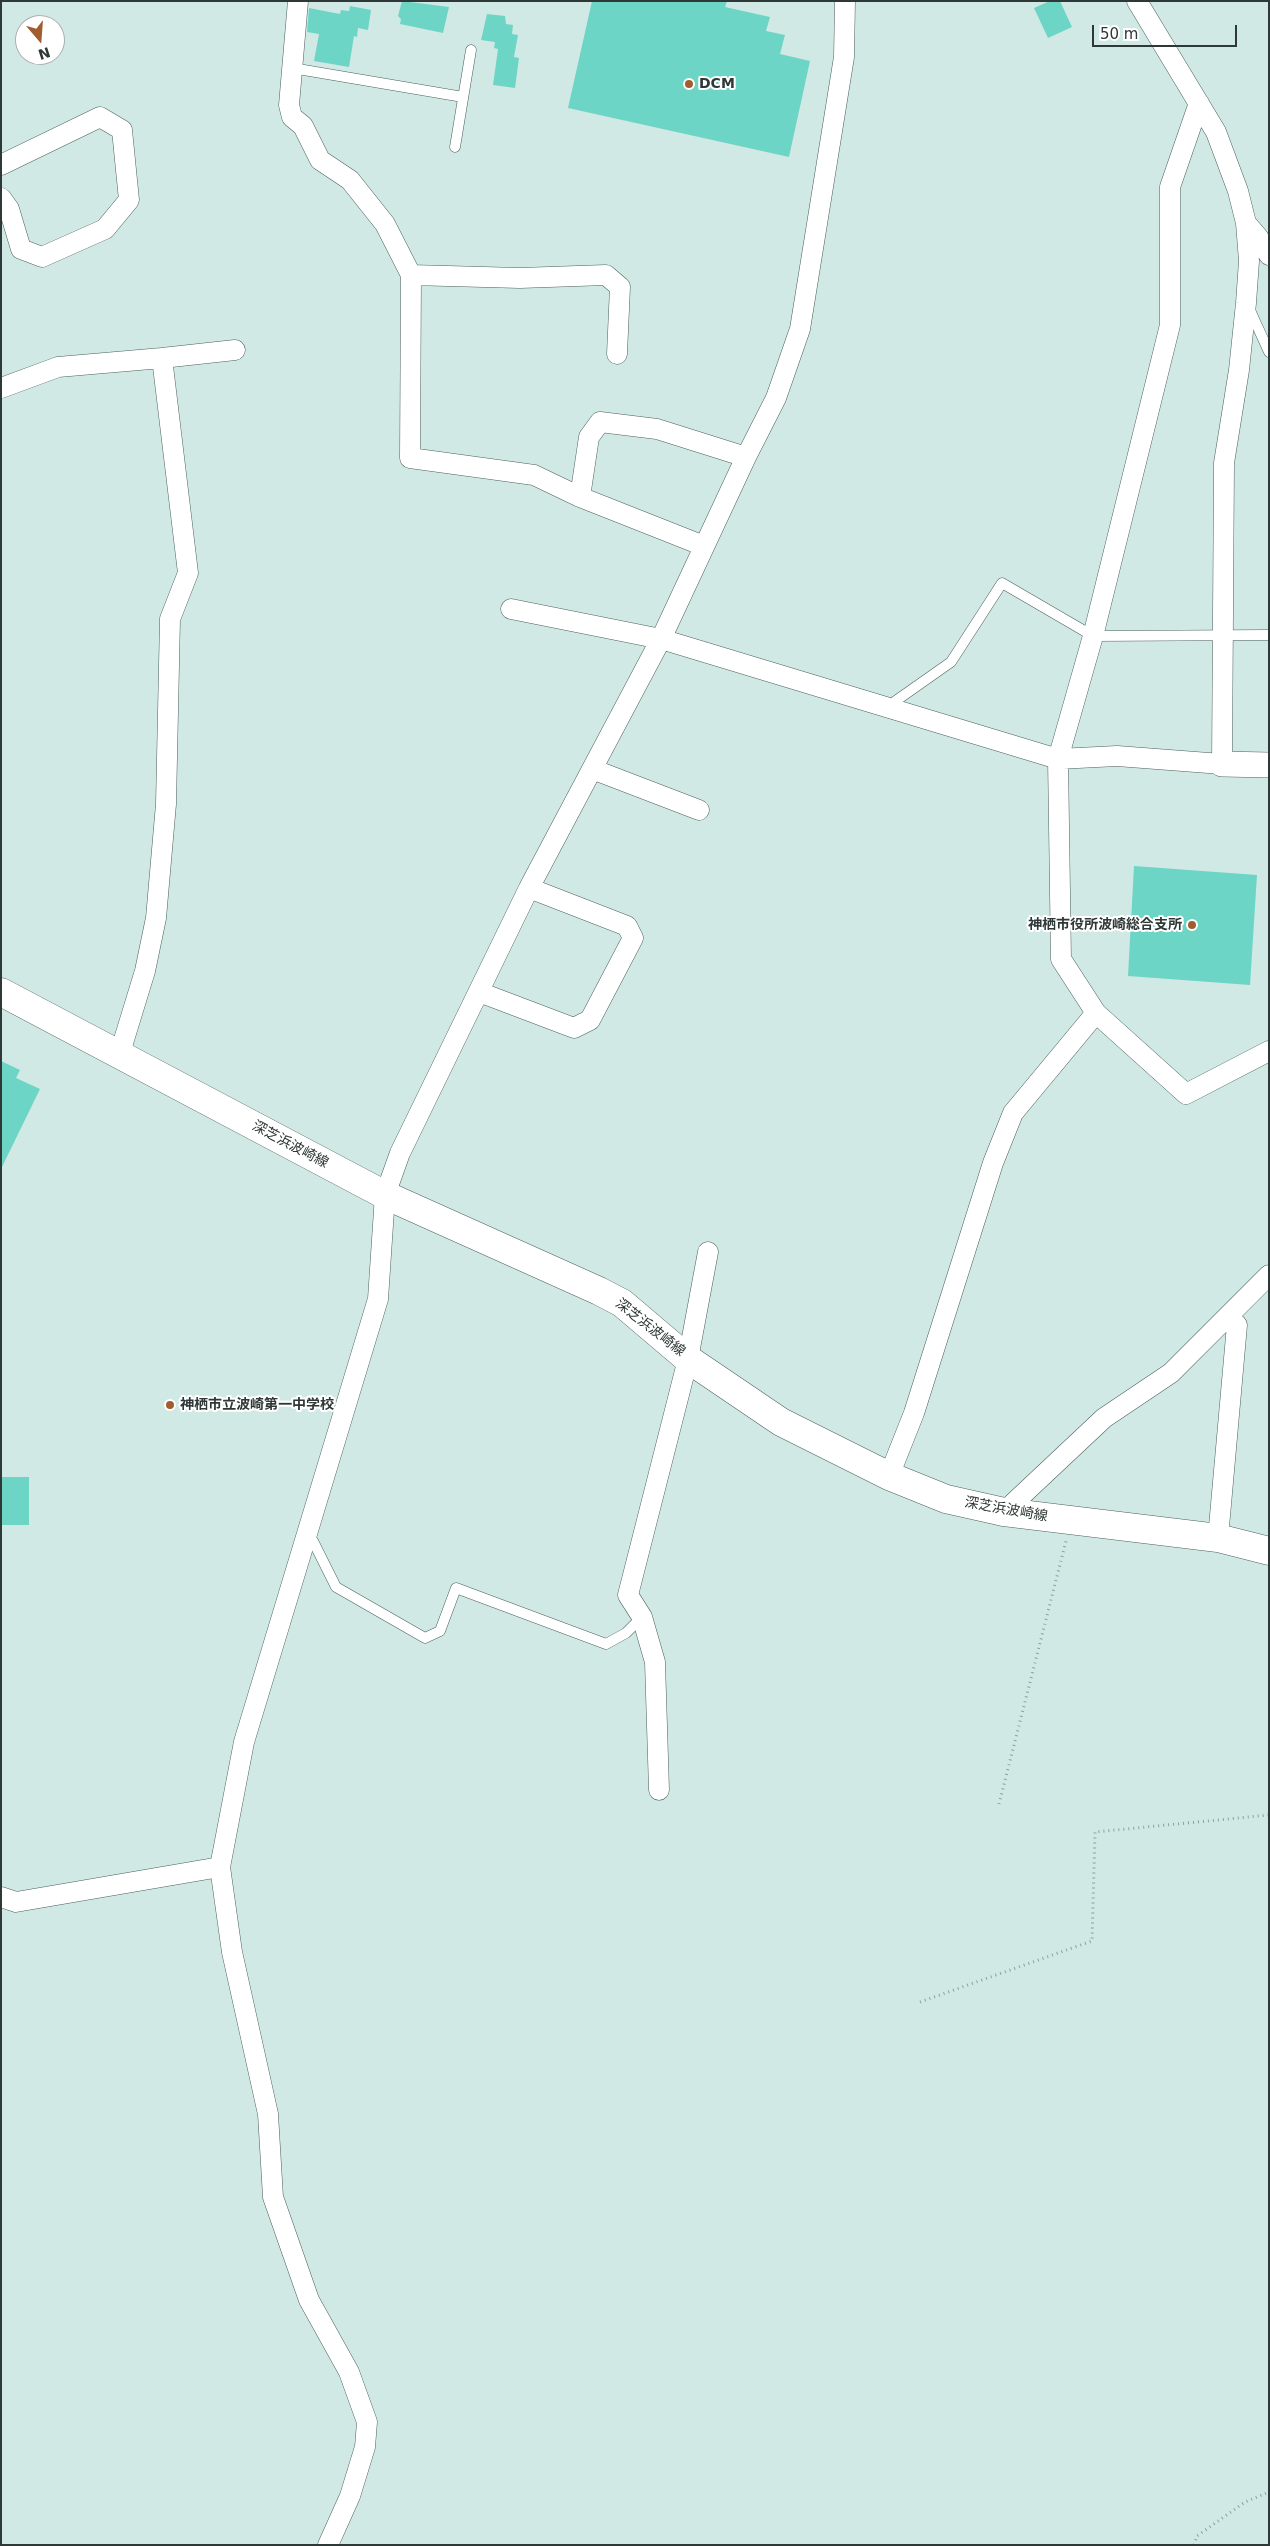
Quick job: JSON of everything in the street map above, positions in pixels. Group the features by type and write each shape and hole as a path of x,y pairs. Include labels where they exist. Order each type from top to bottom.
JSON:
{"main road":[{"name":"深芝浜波崎線","path":"1,992 385,1195 622,1303 688,1358 781,1422 888,1476 946,1499 1004,1512 1218,1538 1269,1551"}],"street":[{"path":"298,1 289,105 292,117 304,126 320,160 350,180 385,224 411,275 410,458 534,476 580,497 704,546"},
{"path":"328,2545 350,2496 365,2446 367,2422 349,2372 309,2300 273,2197 268,2114 232,1952 220,1867 244,1742 378,1300 385,1195 400,1154 529,888 661,639 746,457 776,398 800,329 844,57 845,1"},
{"path":"1137,1 1216,132 1238,191 1246,223 1249,261 1246,303 1239,370 1224,463 1222,764"},
{"path":"1199,103 1170,187 1170,325 1093,636 1058,759 1061,959 1096,1013 1186,1094 1269,1051"},
{"path":"1,165 100,117 122,130 129,200 105,229 42,257 21,249 4,206"},
{"path":"1246,223 1258,237 1269,256"},
{"path":"411,275 520,278 606,275 620,287 617,354"},
{"path":"1,388 58,367 236,350"},
{"path":"119,1056 145,971 156,918 166,804 170,619 188,573 162,358"},
{"path":"580,497 589,438 600,422 658,429 746,457"},
{"path":"511,608 661,639 1058,759 1117,756 1222,764 1269,765"},
{"path":"592,769 698,810"},
{"path":"479,992 574,1028 590,1020 633,938 627,926 529,888"},
{"path":"888,1476 914,1414 992,1163 1013,1113 1096,1013"},
{"path":"659,1790 655,1662 642,1617 628,1595 688,1358 708,1252"},
{"path":"1004,1512 1104,1418 1171,1373 1229,1317 1269,1274"},
{"path":"1218,1538 1237,1325 1229,1317"},
{"path":"1,1898 16,1902 220,1867"}],"lane":[{"path":"456,148 470,50"},
{"path":"292,68 463,97"},
{"path":"1246,303 1269,352"},
{"path":"886,707 951,662 1002,583 1093,636 1269,635"},
{"path":"306,1537 313,1541 336,1587 424,1638 440,1632 456,1588 606,1644 626,1633 642,1617"}],"path":[{"path":"999,1804 1071,1521"},
{"path":"920,2002 1092,1941 1094,1832 1269,1814"},
{"path":"1194,2545 1197,2536 1245,2502 1269,2492"}],"building":[{"path":"402,1 449,7 443,33 400,24 401,19 398,16"},
{"name":"DCM","path":"592,1 727,1 725,7 770,17 766,31 785,35 780,54 810,61 789,157 568,108"},
{"path":"1050,1 1060,1 1072,27 1048,38 1034,8"},
{"path":"350,6 371,10 368,30 358,28 357,37 354,36 349,67 314,61 319,34 307,32 309,8 340,14 341,10 349,11"},
{"path":"487,14 505,16 506,24 513,25 512,34 518,35 514,57 519,58 515,88 493,85 498,49 494,48 495,42 481,40"},
{"name":"神栖市役所波崎総合支所","path":"1134,866 1257,875 1250,985 1128,976"},
{"path":"1,1061 20,1070 16,1078 40,1089 1,1169"},
{"path":"1,1477 29,1477 29,1525 1,1525"}],"place":[{"name":"DCM","path":"689,84"},
{"name":"神栖市役所波崎総合支所","path":"1192,925"},
{"name":"神栖市立波崎第一中学校","path":"170,1405"}]}
